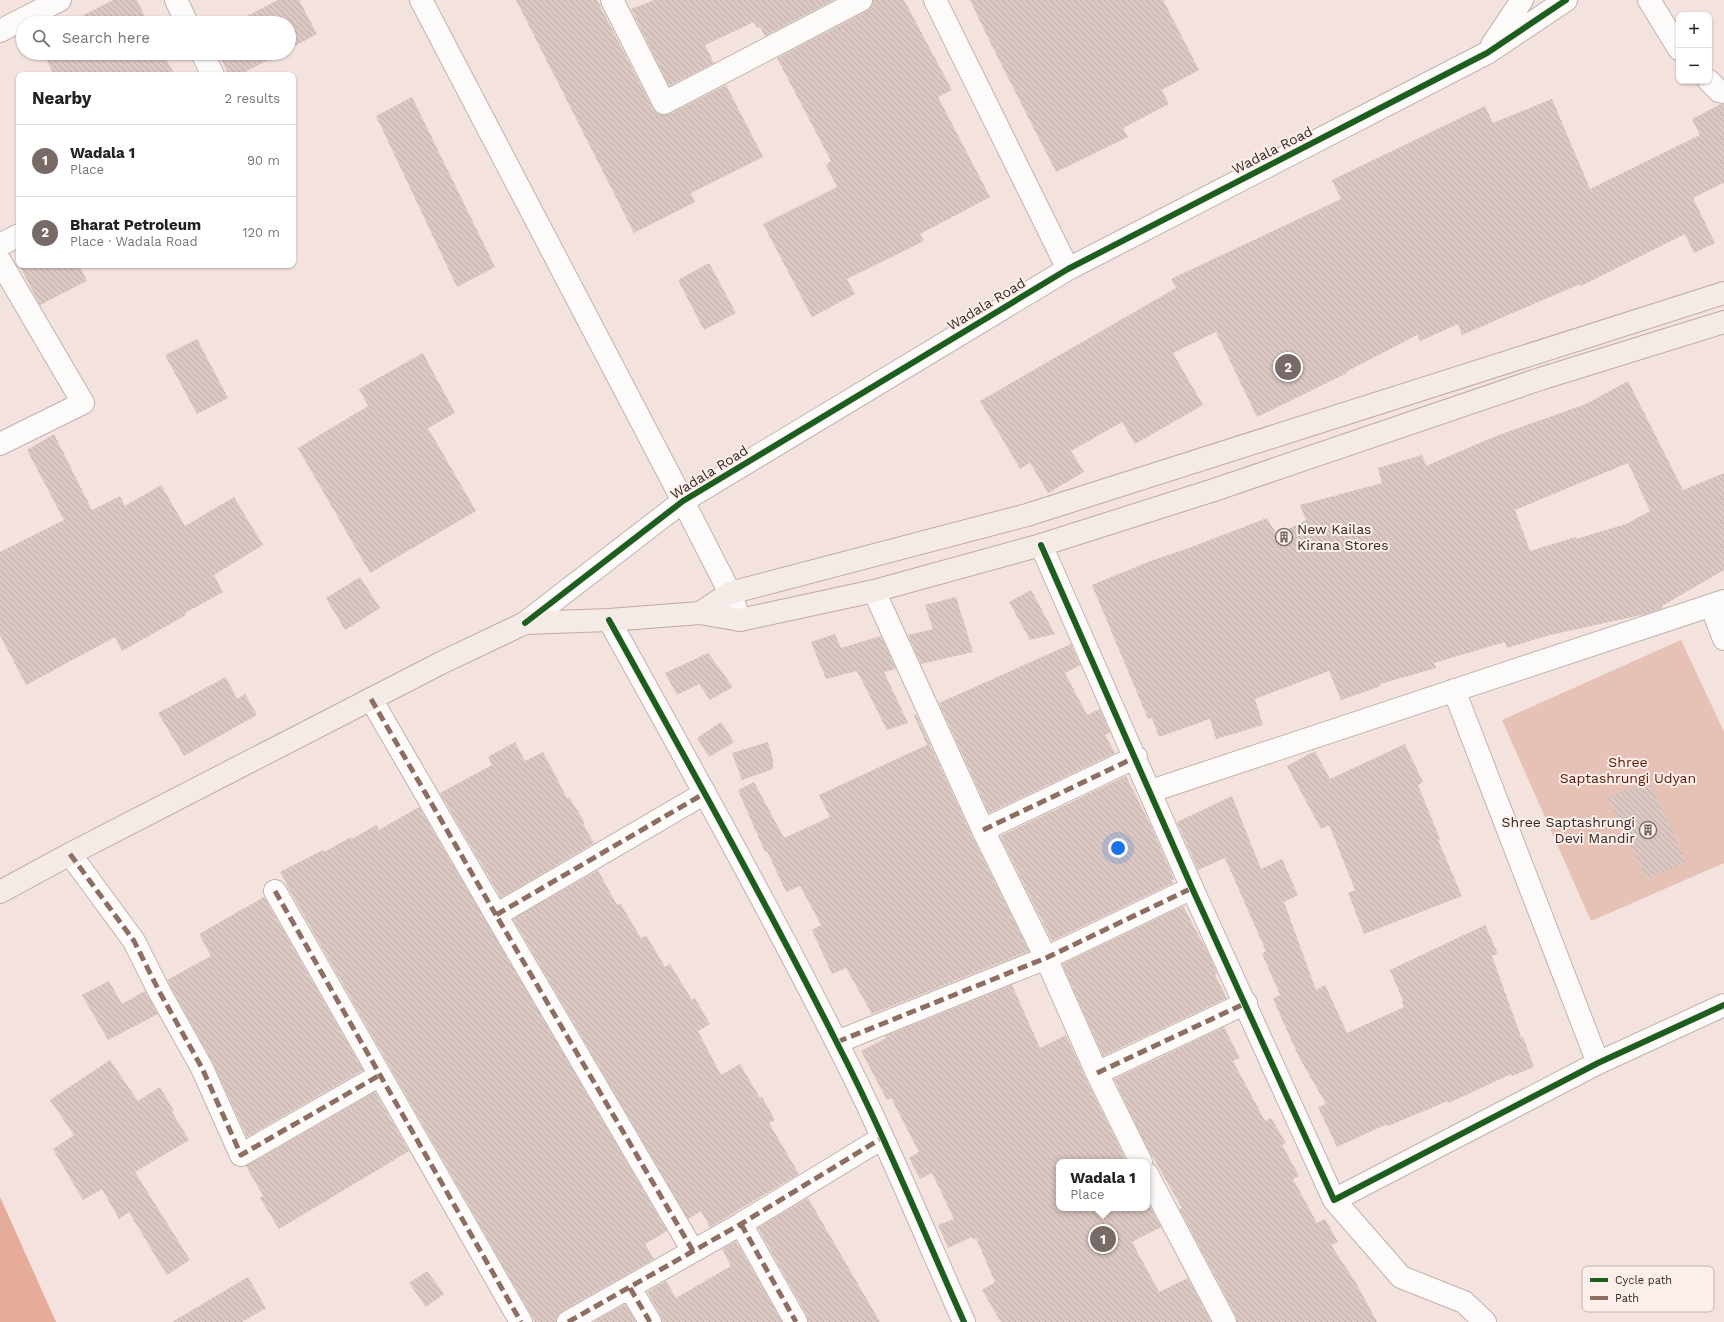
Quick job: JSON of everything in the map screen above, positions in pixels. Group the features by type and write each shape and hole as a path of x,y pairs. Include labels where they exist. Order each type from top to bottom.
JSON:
{"main road":[{"path":"700,613 730,593 1027,515 1724,293"},
{"path":"0,892 70,854 441,663 525,623 609,620 700,613 740,620 874,591 1041,545 1300,461 1540,379 1724,322"},
{"path":"1289,431 1300,461"}],"street":[{"path":"29,16 60,0"},
{"path":"176,0 184,16"},
{"path":"420,0 683,501 730,593 740,620"},
{"path":"612,0 664,103 861,0"},
{"path":"935,0 1068,269"},
{"path":"1487,53 1522,0"},
{"name":"Wadala Road","path":"525,623 683,501 1068,269 1487,53 1566,0"},
{"path":"1649,0 1678,48"},
{"path":"0,31 16,23"},
{"path":"206,60 212,72"},
{"path":"1712,84 1719,92 1724,92"},
{"path":"0,245 16,237"},
{"path":"0,261 83,403 0,444"},
{"path":"1041,545 1151,791 1192,888 1246,1002 1334,1200 1401,1277 1464,1302 1485,1322"},
{"path":"874,591 983,830 1046,958 1097,1073 1140,1159"},
{"path":"1151,791 1717,603 1724,639"},
{"path":"609,620 705,793 837,1042 882,1138 964,1322"},
{"path":"1454,690 1598,1063"},
{"path":"371,699 693,1251"},
{"path":"983,830 1136,758"},
{"path":"496,914 705,793"},
{"path":"70,854 134,941 159,991 202,1068 241,1155 380,1075"},
{"path":"837,1042 1046,958 1192,888"},
{"path":"275,891 522,1322"},
{"path":"1097,1073 1246,1002"},
{"path":"1334,1200 1598,1063 1724,1005"},
{"path":"568,1322 740,1224 882,1138"},
{"path":"1150,1180 1225,1322"},
{"path":"740,1224 796,1322"},
{"path":"630,1288 650,1322"}],"green space":[{"name":"Shree Saptashrungi Udyan","path":"1681,640 1724,732 1724,863 1591,921 1502,720"}],"shaded area":[{"path":"0,1197 56,1322 0,1322"}],"building":[{"path":"113,0 137,0 145,16 82,16"},
{"path":"278,0 299,0 317,34 296,45 296,16 247,16"},
{"path":"516,0 597,0 653,109 657,113 663,115 670,114 726,85 763,157 691,193 695,202 634,233"},
{"path":"654,0 834,0 765,36 760,27 757,28 754,22 705,45 714,63 669,86 631,9"},
{"path":"873,0 904,0 952,90 938,97 990,197 920,234 924,241 847,279 855,294 812,317 763,224 837,187 826,165 831,161 777,58 867,11 872,6"},
{"path":"970,0 1163,0 1199,70 1162,90 1169,104 1123,128 1128,137 1056,172"},
{"path":"46,60 167,60 173,72 52,72"},
{"path":"222,60 268,60 245,72 228,72"},
{"path":"412,97 495,267 457,287 376,116"},
{"path":"1552,99 1590,189 1700,135 1692,119 1721,104 1724,104 1724,184 1723,183 1693,198 1715,243 1694,253 1685,234 1581,286 1580,284 1462,335 1458,324 1420,341 1417,335 1346,372 1347,373 1257,417 1216,332 1173,353 1203,405 1135,444 1122,422 1071,451 1084,472 1048,493 1030,463 1020,469 980,401 1176,288 1171,279 1341,199 1332,180 1485,106 1493,123"},
{"path":"709,263 736,313 704,330 678,280"},
{"path":"21,268 80,268 87,281 40,305"},
{"path":"197,339 228,398 197,414 165,355"},
{"path":"423,353 455,413 428,428 476,511 370,573 298,448 368,406 359,389"},
{"path":"1628,381 1683,490 1724,473 1724,570 1662,606 1663,608 1646,614 1550,635 1507,648 1505,642 1434,663 1436,668 1380,684 1381,686 1341,700 1329,671 1255,699 1263,725 1216,739 1210,719 1159,737 1152,718 1148,719 1092,585 1153,560 1267,518 1277,535 1306,520 1300,505 1382,483 1378,468 1422,455 1426,466 1496,436 1586,404","holes":["1628,463 1650,511 1626,524 1530,551 1515,510"]},
{"path":"54,434 92,510 120,496 125,506 161,485 185,526 234,497 263,545 214,575 223,592 185,613 186,615 122,651 115,637 26,685 0,635 0,552 64,520 27,450"},
{"path":"360,577 380,608 345,630 326,598"},
{"path":"1031,590 1055,634 1030,640 1009,602"},
{"path":"956,597 973,652 921,664 908,635 933,629 925,605"},
{"path":"835,634 841,648 881,636 896,669 884,672 908,723 887,730 857,671 826,679 811,642"},
{"path":"1071,644 1080,665 1065,673 1087,715 1100,709 1110,733 1105,735 1115,753 989,813 939,703"},
{"path":"708,653 733,687 710,700 699,684 677,695 665,673"},
{"path":"226,677 237,699 245,694 257,715 184,756 158,713"},
{"path":"916,714 972,836 1029,951 872,1014 846,968 832,974 812,930 821,925 800,886 786,892 767,851 765,852 738,790 754,782 784,838 830,817 819,795 927,745 914,715"},
{"path":"721,722 734,742 709,757 697,738"},
{"path":"515,742 525,761 543,752 567,798 569,797 585,823 583,824 594,843 501,898 440,793 492,765 488,757"},
{"path":"768,742 773,760 773,769 742,780 732,753"},
{"path":"1405,744 1423,782 1418,785 1440,839 1438,840 1462,896 1364,934 1348,893 1355,890 1329,825 1321,829 1287,766 1315,751 1330,779"},
{"path":"1126,776 1150,824 1174,879 1172,880 1173,883 1052,941 1000,836"},
{"name":"Shree Saptashrungi Devi Mandir","path":"1648,780 1686,862 1647,879 1608,798"},
{"path":"1232,796 1261,869 1282,859 1298,895 1284,902 1316,990 1325,985 1347,1033 1404,1007 1390,970 1485,925 1498,954 1492,956 1521,1037 1523,1037 1534,1067 1512,1076 1511,1074 1449,1103 1448,1101 1388,1126 1387,1124 1337,1147 1318,1107 1326,1104 1299,1057 1273,999 1280,995 1262,954 1266,951 1225,858 1198,870 1177,822"},
{"path":"419,807 667,1231 645,1244 654,1259 562,1311 557,1316 556,1322 535,1322 280,872 323,850 324,852 351,837 352,839 376,825 379,830"},
{"path":"598,870 617,905 620,903 641,938 646,935 665,967 670,964 692,1000 695,998 710,1024 698,1031 721,1075 740,1064 760,1098 762,1097 775,1120 769,1123 799,1174 710,1227 701,1211 688,1219 513,919"},
{"path":"264,897 363,1070 247,1137 213,1063 167,980 211,956 199,934"},
{"path":"1183,906 1207,951 1217,973 1215,975 1227,998 1103,1056 1062,964"},
{"path":"109,981 122,1004 145,991 158,1014 108,1040 82,995"},
{"path":"1012,985 1040,1048 1066,1035 1125,1158 1056,1159 1056,1211 1150,1211 1151,1208 1161,1227 1132,1242 1159,1292 1188,1278 1211,1322 1001,1322 982,1290 995,1282 976,1238 974,1240 972,1237 948,1248 938,1225 954,1219 932,1173 920,1179 909,1158 919,1152 891,1098 887,1100 861,1051 886,1038 885,1036"},
{"path":"1224,1027 1240,1058 1233,1061 1265,1121 1271,1118 1286,1143 1282,1145 1299,1176 1293,1179 1317,1223 1325,1219 1338,1242 1331,1245 1356,1283 1377,1322 1237,1322 1236,1316 1179,1208 1182,1208 1147,1147 1114,1079"},
{"path":"110,1060 138,1101 160,1087 174,1111 172,1112 189,1140 135,1172 190,1260 167,1275 129,1212 119,1219 102,1189 83,1200 53,1149 74,1135 50,1100"},
{"path":"375,1092 409,1151 279,1229 260,1198 263,1196 246,1166"},
{"path":"808,1198 880,1322 808,1322 807,1316 758,1228"},
{"path":"736,1241 782,1322 662,1322 661,1316 647,1292 666,1281 676,1298 731,1266 722,1249"},
{"path":"427,1271 444,1294 426,1307 409,1283"},
{"path":"248,1277 266,1308 242,1322 172,1322"},
{"path":"625,1304 636,1322 593,1322"}],"marked path":[{"path":"371,699 496,915"},
{"path":"983,830 1136,757"},
{"path":"693,1251 496,915 705,793"},
{"path":"70,854 134,941 159,991 202,1068 241,1155 380,1075"},
{"path":"837,1042 1046,958 1192,888"},
{"path":"275,891 521,1322"},
{"path":"1097,1073 1246,1003"},
{"path":"568,1322 741,1224 882,1138"},
{"path":"741,1224 796,1322"},
{"path":"630,1288 650,1322"}],"cycle path":[{"path":"525,623 683,501 1068,269 1487,53 1566,0"},
{"path":"1041,545 1192,888 1334,1200 1598,1063 1724,1005"},
{"path":"609,620 753,882 836,1041 886,1145 964,1322"}],"place":[{"name":"Bharat Petroleum","path":"1288,367"},
{"name":"New Kailas Kirana Stores","path":"1284,537"},
{"name":"Shree Saptashrungi Devi Mandir","path":"1648,830"},
{"name":"Wadala 1","path":"1103,1239"}]}
